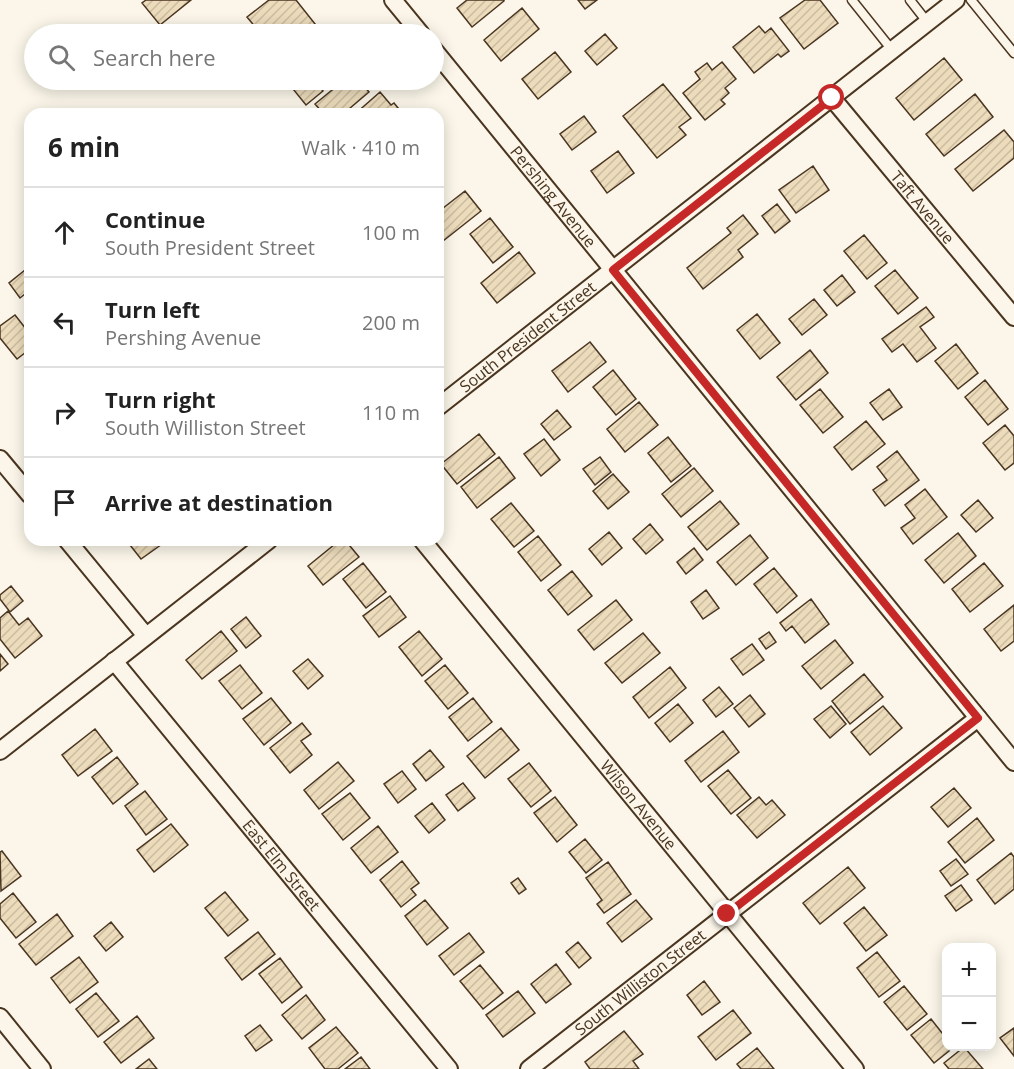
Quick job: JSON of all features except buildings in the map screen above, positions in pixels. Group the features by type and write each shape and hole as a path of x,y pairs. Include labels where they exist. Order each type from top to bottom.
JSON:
{"street":[{"path":"393,0 413,24"},
{"name":"South President Street","path":"444,402 956,0"},
{"name":"Pershing Avenue","path":"444,62 1014,762"},
{"name":"Taft Avenue","path":"832,98 1014,317"},
{"path":"0,459 24,488"},
{"path":"72,546 146,636"},
{"path":"0,751 261,546"},
{"name":"Wilson Avenue","path":"427,546 855,1069"},
{"name":"East Elm Street","path":"114,661 449,1069"},
{"name":"South Williston Street","path":"529,1069 978,718"},
{"path":"0,1017 42,1069"}],"lane":[{"path":"852,0 892,50"},
{"path":"910,0 928,23"},
{"path":"971,0 1014,53"}],"route":[{"path":"727,914 978,718 613,270 832,98"}]}
